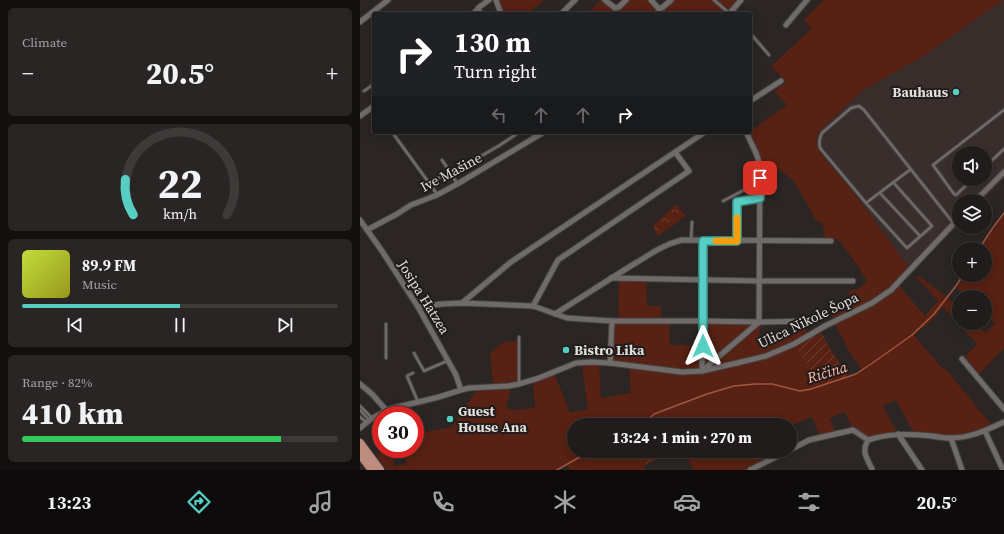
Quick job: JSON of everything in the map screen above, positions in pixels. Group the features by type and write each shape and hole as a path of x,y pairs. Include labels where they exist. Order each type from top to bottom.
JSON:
{"main road":[{"path":"360,443 380,470"},
{"path":"360,454 372,470"}],"street":[{"path":"373,12 388,0"},
{"path":"478,8 489,0"},
{"path":"496,0 500,12"},
{"path":"563,12 574,0"},
{"path":"605,0 615,8 619,7 626,0"},
{"path":"651,0 660,9 671,0"},
{"path":"732,12 741,0"},
{"path":"786,25 808,0"},
{"path":"360,22 372,13"},
{"path":"752,101 781,81"},
{"path":"360,116 372,108"},
{"name":"Ive Mašine","path":"367,230 412,205 437,195 541,134"},
{"path":"462,303 511,262 702,134"},
{"path":"705,370 759,322 760,166 747,134"},
{"path":"533,306 558,260 689,171 675,152"},
{"path":"981,194 1004,172"},
{"path":"737,241 737,202 760,198"},
{"name":"Josipa Hatzea","path":"360,221 418,307 456,375 461,390"},
{"name":"Ulica Nikole Šopa","path":"403,406 469,388 519,384 539,378 576,363 610,363 682,372 705,370 766,356 794,344 825,326 872,303 891,290 952,226"},
{"path":"556,314 610,278 670,243 682,240 831,241"},
{"path":"703,241 703,321 705,370"},
{"path":"610,278 853,282"},
{"path":"418,307 462,303 533,306 567,318 612,321 811,321"},
{"path":"610,363 612,321"},
{"path":"962,359 1004,409"},
{"path":"360,384 383,406"},
{"name":"Ulica Nikole Šopa","path":"360,428 372,418"},
{"path":"872,470 864,452 864,445 868,440 879,436 898,434 951,438 984,432 1004,422"},
{"path":"797,446 809,440 853,430 868,440"},
{"path":"984,432 1003,470"},
{"path":"898,434 922,470"},
{"path":"951,438 962,470"},
{"path":"750,470 773,458"}],"lane":[{"path":"714,0 730,12"},
{"path":"473,12 478,8 481,12"},
{"path":"752,35 770,56"},
{"path":"364,91 372,85"},
{"path":"893,182 932,226 906,248 820,148 820,137 851,108 859,106 864,110 952,221"},
{"path":"958,146 1004,110"},
{"path":"393,134 437,195"},
{"path":"429,184 471,162 516,134"},
{"path":"992,160 1004,149"},
{"path":"952,150 933,165 954,194 956,195 966,186"},
{"path":"442,160 457,183"},
{"path":"866,203 911,169"},
{"path":"723,201 746,189 760,178"},
{"path":"880,193 920,236"},
{"path":"691,240 692,222"},
{"path":"386,324 386,358"},
{"path":"519,337 519,384"},
{"path":"414,353 424,371 448,360"},
{"path":"413,373 406,376 419,402"},
{"path":"360,406 369,420"},
{"path":"360,410 369,420"},
{"path":"360,417 369,420"}],"shaded area":[{"path":"1004,0 1004,178 989,194 952,194 952,231 912,272 857,197 818,150 816,139 820,130 863,90 922,57"}],"green space":[{"path":"496,0 544,0 530,12 500,12"},
{"path":"601,0 615,8 626,0 649,0 660,12 589,12"},
{"path":"675,0 741,0 731,12 662,12"},
{"path":"824,0 1003,0 922,57 863,90 820,130 816,139 818,150 857,197 910,269 898,282 901,288 925,316 938,301 916,277 918,275 952,302 952,317 943,307 930,322 914,335 943,369 945,368 993,427 951,438 915,435 896,400 883,406 898,434 868,440 853,430 845,412 830,418 836,434 820,437 812,417 797,423 797,418 661,418 660,416 656,418 567,418 567,458 641,458 645,470 570,470 567,465 557,470 387,470 378,458 394,458 394,466 406,464 406,458 424,458 424,432 452,427 477,390 511,389 506,408 515,410 535,408 533,383 555,375 570,413 588,409 582,365 599,364 601,398 631,393 629,366 610,363 612,321 618,321 619,278 646,279 647,306 661,306 661,321 669,321 670,345 703,346 703,321 762,324 758,338 775,339 792,336 805,328 837,381 856,374 862,370 850,353 834,322 830,307 850,297 848,291 858,289 867,282 860,269 838,239 825,238 822,222 817,222 794,181 779,169 760,165 749,134 752,134 752,130 787,105 774,91 786,82 771,66 811,29 804,19"},
{"path":"676,204 686,216 658,236 653,226"},
{"path":"1004,213 1004,348 978,375 965,357 977,344 964,330 983,330 986,333 989,330 992,330 992,326 995,323 992,320 992,290 959,290 957,288 961,282 992,282 992,242 985,242"},
{"path":"820,330 829,347 849,377 821,386 794,344"},
{"path":"517,341 517,381 493,383 490,353 504,342"},
{"path":"797,438 800,445 797,446"},
{"path":"640,458 660,458 643,466"},
{"path":"687,458 774,458 750,470 693,470"}],"waterway":[{"name":"Ričina","path":"984,242 1004,213"},
{"name":"Ričina","path":"650,418 654,414 707,394 734,386 772,384 800,391 811,389 856,374 912,335 934,314 959,282"},
{"name":"Ričina","path":"557,470 578,458"}],"slow traffic":[{"path":"716,241 737,241 737,218"}],"place":[{"name":"Bauhaus","path":"956,92"},
{"name":"Bistro Lika","path":"566,350"},
{"name":"Guest House Ana","path":"450,419"}],"route":[{"path":"703,346 703,241 737,241 737,202 760,198 760,178"}]}
